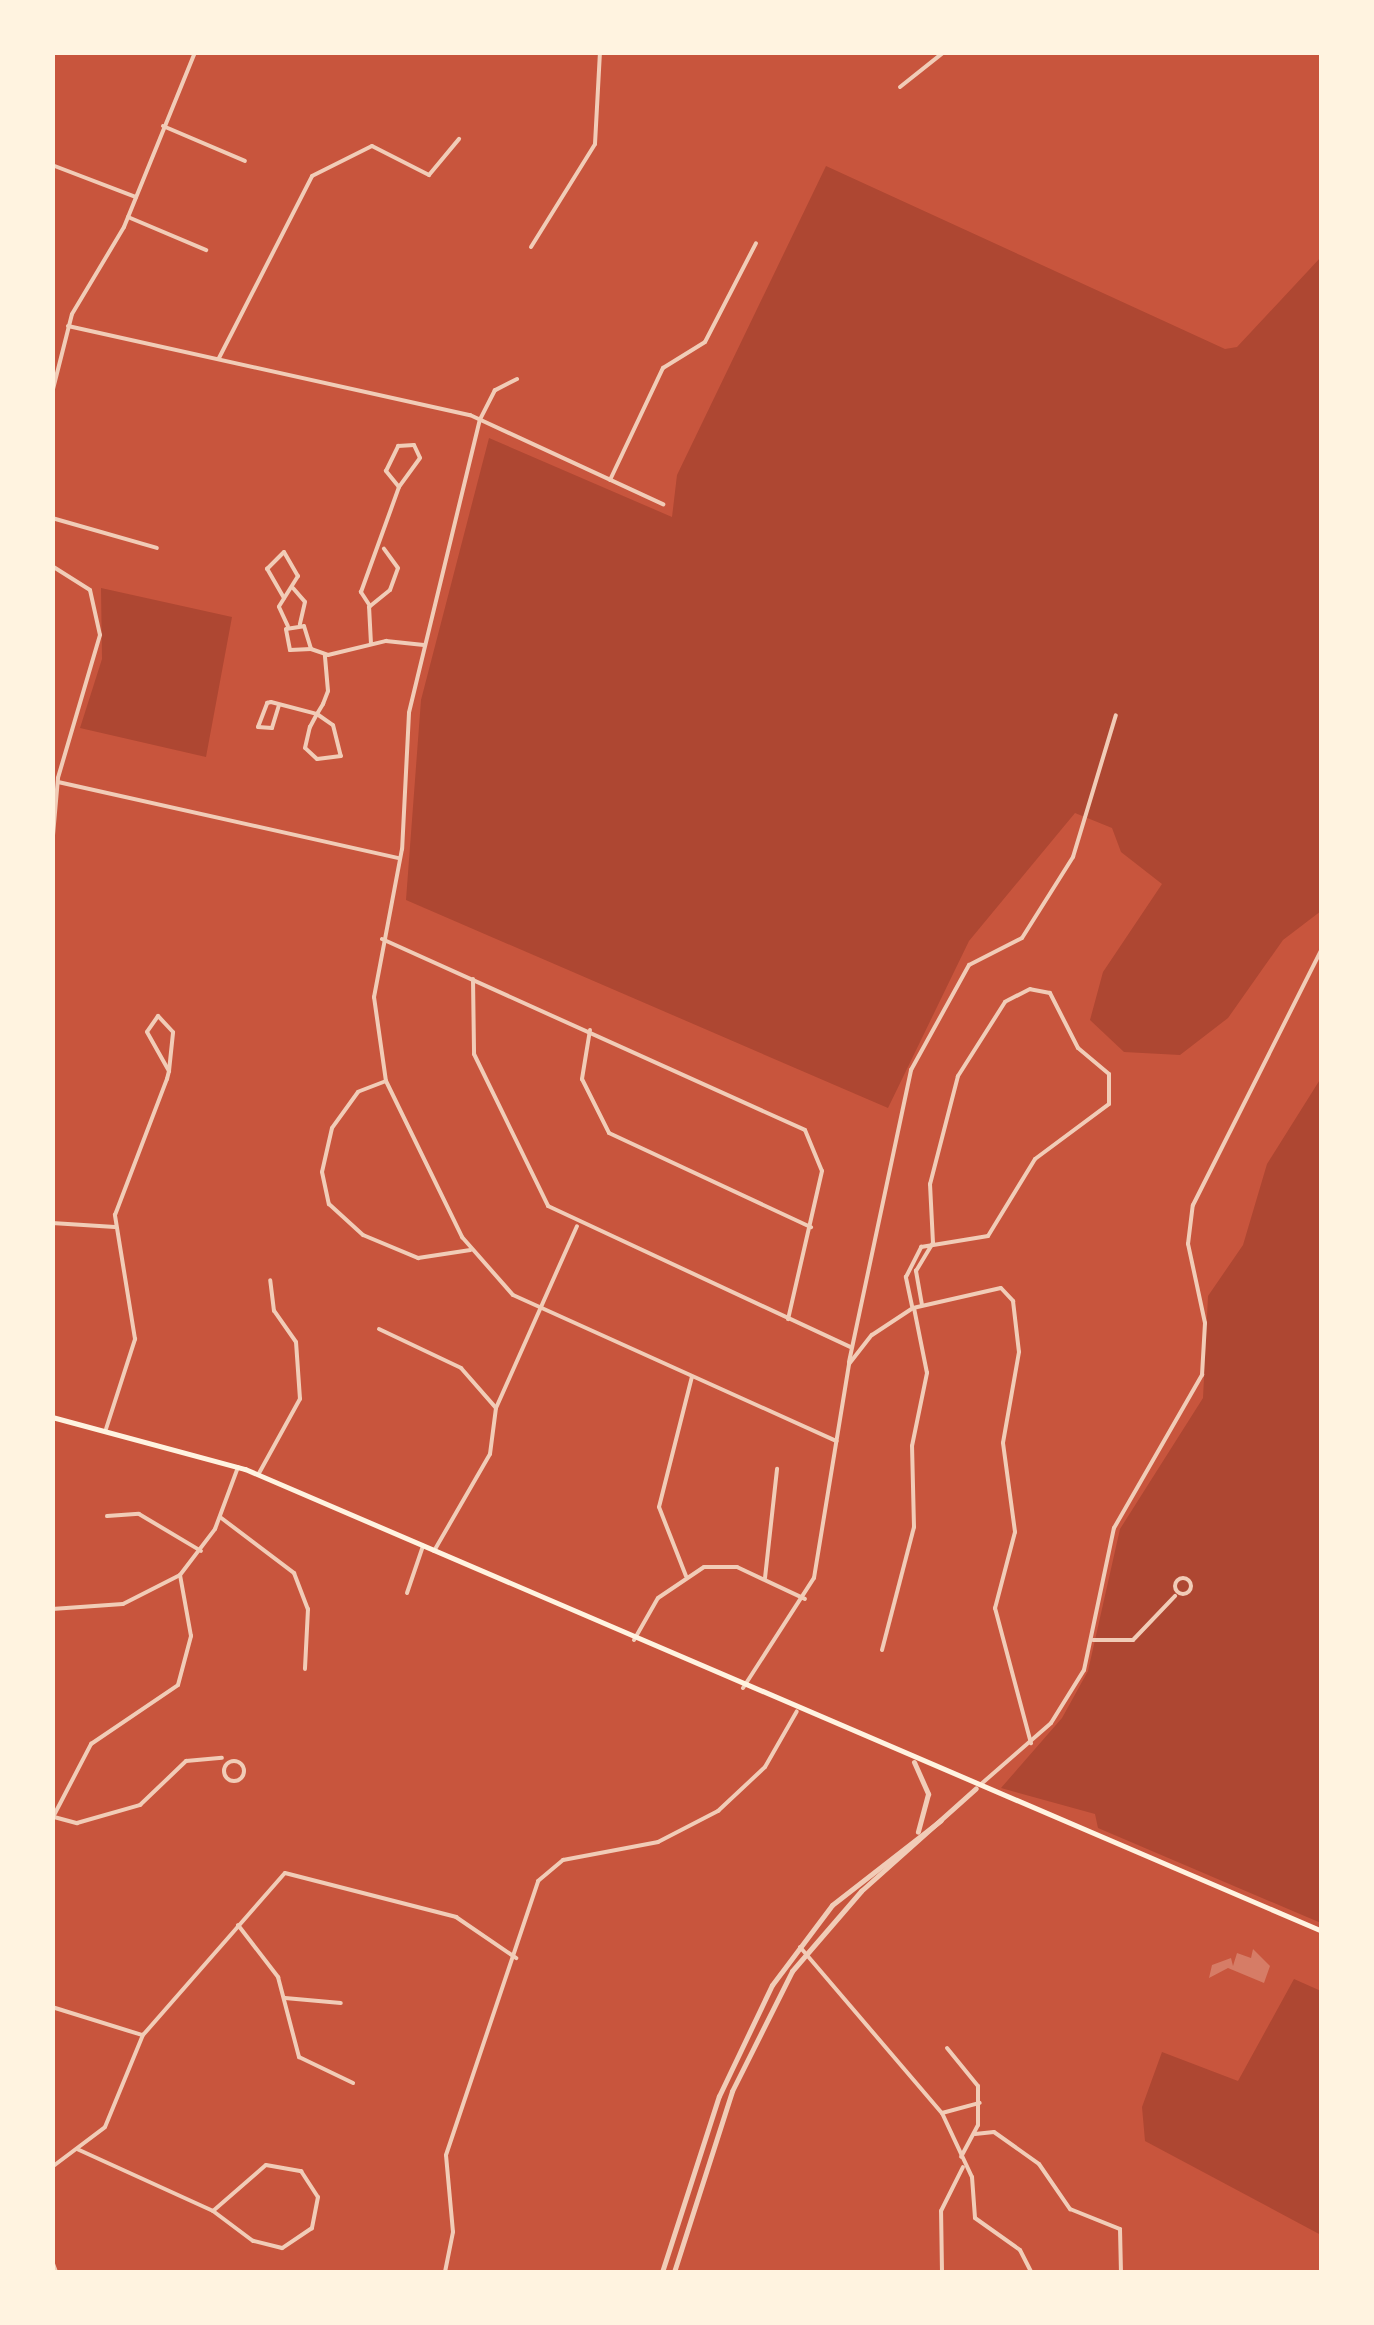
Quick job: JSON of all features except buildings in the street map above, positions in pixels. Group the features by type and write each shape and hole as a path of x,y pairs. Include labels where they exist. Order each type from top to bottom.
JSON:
{"main road":[{"path":"52,1417 106,1429 258,1475 797,1712 1322,1931"}],"street":[{"path":"53,392 68,326 128,217 196,52"},
{"path":"532,246 595,144 600,52"},
{"path":"900,87 944,52"},
{"path":"163,126 246,162"},
{"path":"219,358 312,176 372,146 429,175 459,140"},
{"path":"52,165 136,197"},
{"path":"128,217 206,250"},
{"path":"610,480 663,368 705,342 756,242"},
{"path":"68,326 480,420 663,504"},
{"path":"517,378 494,390 480,420 407,730 400,858 382,939 374,1012 386,1080 470,1250 536,1308 837,1441"},
{"path":"371,644 370,606 360,592 382,548 399,487 420,458 411,443 398,446 386,471 399,487"},
{"path":"52,518 156,548"},
{"path":"370,606 390,590 398,568 382,548"},
{"path":"284,598 268,577 274,555 294,558 293,588 279,611 288,626 286,646 325,655 371,644 424,645"},
{"path":"52,566 85,584 100,620 93,682 58,782 52,846"},
{"path":"293,588 305,602 300,624 311,649"},
{"path":"288,626 300,624"},
{"path":"279,705 272,728 258,727 262,706 279,705 317,714 344,746 338,758 306,752 317,714 328,691 325,655"},
{"path":"743,1688 805,1598 837,1441 851,1347 910,1070 969,965 1022,938 1073,856 1116,716"},
{"path":"58,782 400,858"},
{"path":"382,939 799,1124 822,1164 812,1227 788,1319"},
{"path":"674,2272 732,2092 807,1951 976,1788 1031,1742 1069,1698 1093,1640 1121,1510 1184,1418 1202,1375 1205,1322 1188,1244 1193,1205 1322,949"},
{"path":"474,979 467,1018 480,1070 531,1184 577,1226 851,1347"},
{"path":"882,1650 914,1527 912,1446 927,1372 906,1274 917,1251 933,1244 988,1236 1035,1160 1110,1104 1109,1074 1078,1048 1062,1006 1044,991 1005,1002 948,1099 927,1205 933,1244"},
{"path":"106,1429 135,1333 114,1227 122,1185 169,1071 172,1025 158,1016 147,1032 169,1071"},
{"path":"590,1030 584,1088 616,1140 812,1227"},
{"path":"386,1080 358,1092 337,1116 322,1172 330,1204 363,1235 418,1258 446,1261 470,1250"},
{"path":"52,1223 114,1227"},
{"path":"434,1551 490,1454 496,1408 536,1308 577,1226"},
{"path":"922,1305 916,1278 922,1256 933,1244"},
{"path":"917,1251 922,1256"},
{"path":"906,1274 916,1278"},
{"path":"258,1475 300,1399 296,1342 274,1312 270,1280"},
{"path":"849,1364 880,1328 914,1308 1001,1288 1013,1301 1018,1366 1002,1443 1015,1532 995,1608 1031,1742"},
{"path":"910,1300 918,1297"},
{"path":"378,1329 461,1368 496,1408"},
{"path":"686,1576 660,1507 692,1377"},
{"path":"52,1608 123,1604 180,1575 220,1517 238,1467"},
{"path":"765,1578 776,1469"},
{"path":"107,1516 139,1514 200,1551"},
{"path":"220,1517 294,1573 308,1610 305,1669"},
{"path":"408,1593 423,1546"},
{"path":"634,1640 658,1598 686,1576 717,1564 765,1578 805,1598"},
{"path":"180,1575 192,1636 178,1685 91,1744 53,1818 77,1823 140,1805 186,1761 222,1758 243,1768 242,1779 230,1780 222,1758"},
{"path":"1093,1640 1133,1640 1175,1596"},
{"path":"445,2272 453,2232 446,2155 470,2099 477,2045 518,1959 528,1899 543,1874 564,1860 672,1837 718,1811 766,1767 797,1712"},
{"path":"914,1762 928,1794 918,1832"},
{"path":"662,2272 737,2052 798,1946 918,1832 944,1818"},
{"path":"52,2167 111,2119 143,2036 273,1882 297,1871 456,1917 518,1959"},
{"path":"238,1926 285,1998 299,2057 352,2083"},
{"path":"798,1946 807,1951 942,2114 960,2157 975,2218 1020,2250 1031,2272"},
{"path":"285,1998 341,2002"},
{"path":"52,2007 143,2036"},
{"path":"948,2048 975,2077 980,2103 975,2134 960,2157"},
{"path":"942,2114 980,2103"},
{"path":"975,2134 994,2132 1039,2164 1070,2209 1120,2230 1121,2272"},
{"path":"76,2149 213,2212 253,2242 282,2248 312,2228 318,2197 301,2171 266,2164 213,2212"},
{"path":"942,2272 941,2211 962,2167"},
{"path":"52,2261 56,2272"}],"shaded area":[{"path":"826,166 1225,349 1237,347 1321,257 1321,911 1283,940 1228,1018 1180,1055 1124,1052 1090,1020 1103,972 1162,884 1121,852 1112,828 1075,813 969,941 888,1108 406,900 421,700 489,438 672,517 677,475"},
{"path":"101,588 232,617 206,757 80,728 102,659"},
{"path":"1321,1078 1321,1923 1098,1828 1095,1814 1001,1788 1062,1718 1088,1671 1120,1529 1203,1398 1208,1296 1243,1245 1267,1164"},
{"path":"1294,1979 1321,1991 1321,2235 1145,2141 1142,2107 1162,2052 1238,2081"}]}
